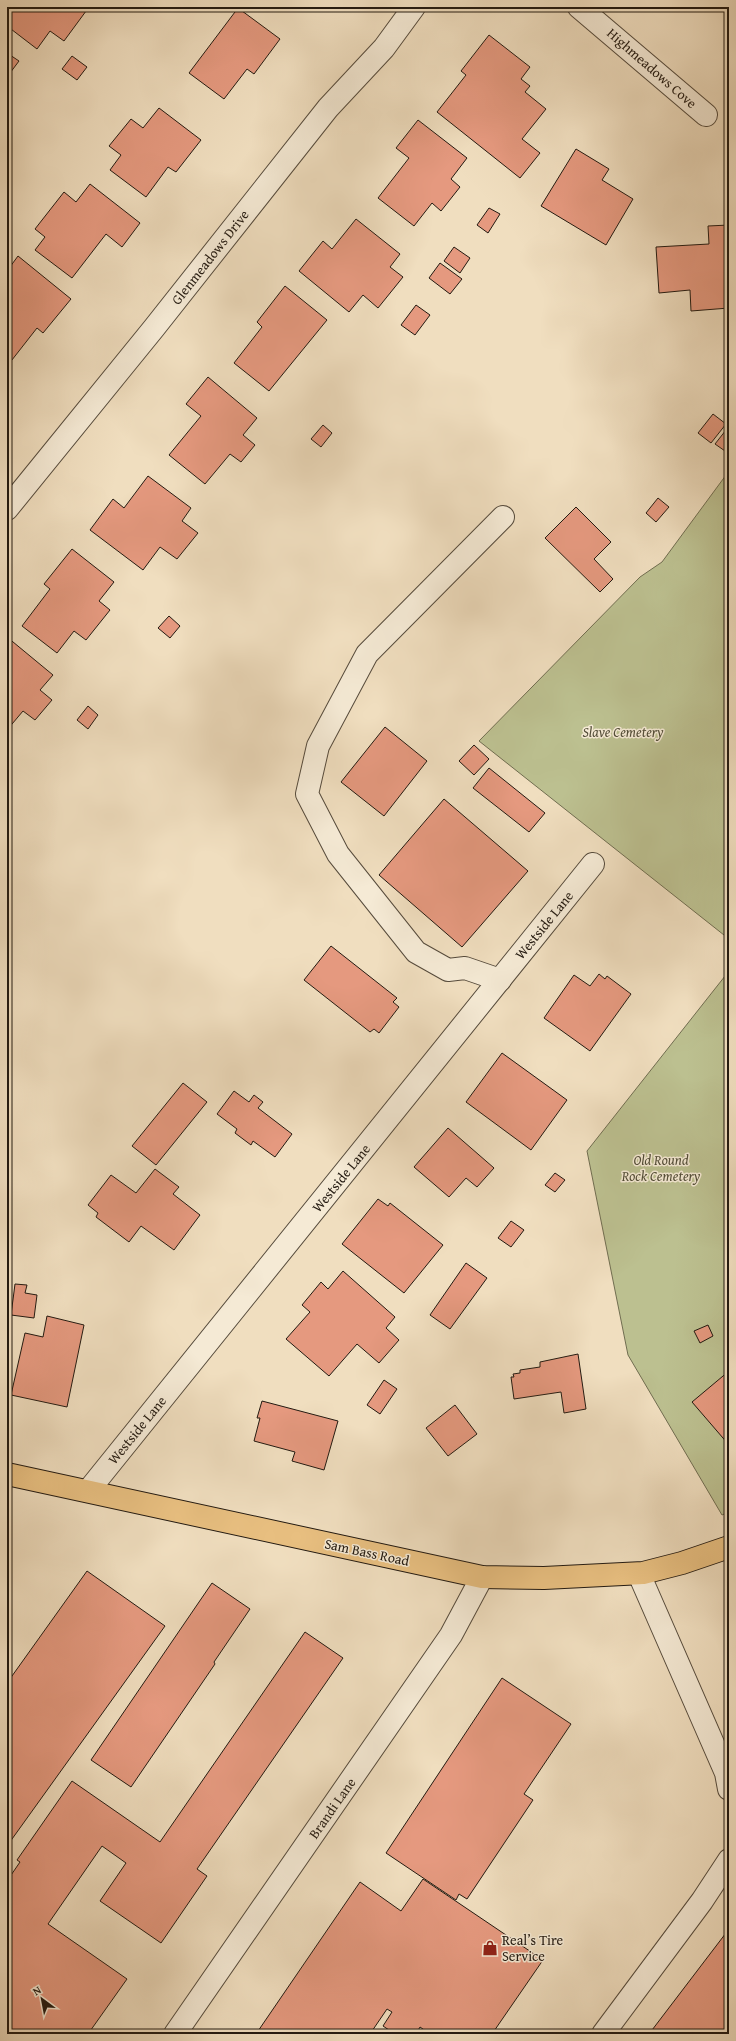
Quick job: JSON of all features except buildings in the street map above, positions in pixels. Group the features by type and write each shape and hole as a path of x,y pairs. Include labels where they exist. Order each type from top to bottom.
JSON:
{"main road":[{"name":"Sam Bass Road","path":"7,1474 482,1577 544,1578 639,1574 682,1563 729,1546"}],"street":[{"name":"Glenmeadows Drive","path":"7,509 154,328 328,108 384,48 414,7"},
{"name":"Highmeadows Cove","path":"578,7 706,115"},
{"path":"500,980 465,968 448,970 416,952 338,854 307,794 318,746 367,654 503,517"},
{"name":"Westside Lane","path":"88,1491 593,864"},
{"path":"639,1574 726,1773 729,1789"},
{"name":"Brandi Lane","path":"175,2034 451,1634 482,1577"},
{"path":"603,2034 702,1901 729,1860"}],"green space":[{"name":"Slave Cemetery","path":"729,471 729,939 479,741 640,577 662,562"},
{"name":"Old Round Rock Cemetery","path":"729,971 729,1512 722,1515 628,1355 587,1151"}],"place":[{"name":"Real’s Tire Service","path":"490,1948"}]}
